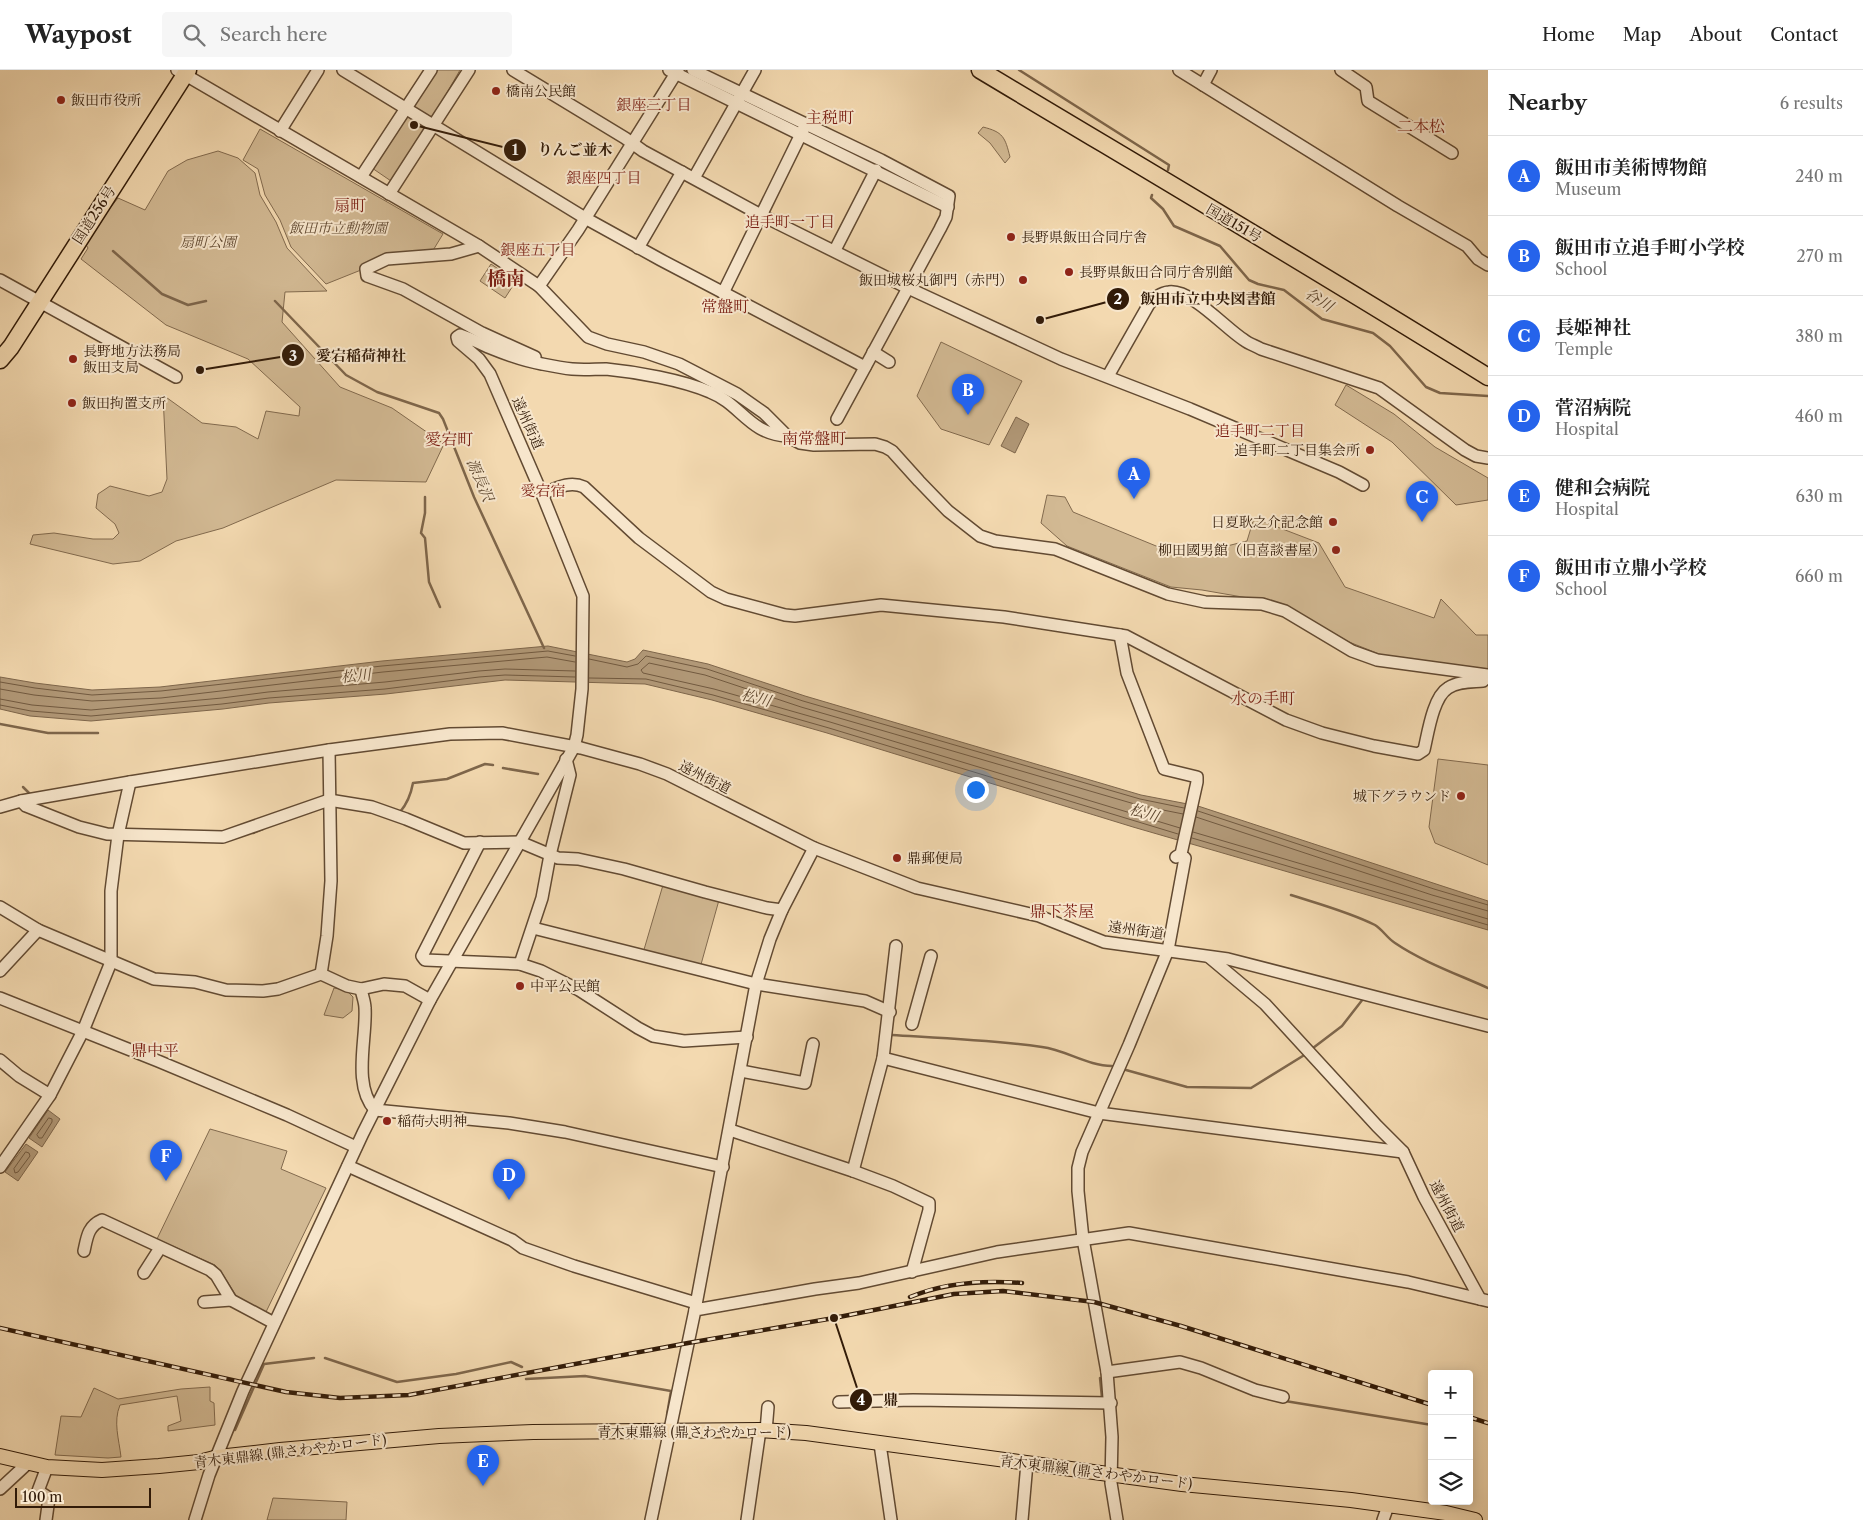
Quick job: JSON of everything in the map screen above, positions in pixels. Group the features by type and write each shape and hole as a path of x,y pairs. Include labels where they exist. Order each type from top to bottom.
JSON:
{"highway":[{"name":"国道151号","path":"980,70 1295,258 1488,377"},
{"name":"国道256号","path":"0,360 11,347 183,72"}],"main road":[{"name":"青木東鼎線 (鼎さわやかロード)","path":"0,1456 48,1467 80,1470 117,1470 199,1462 218,1457 439,1436 533,1432 763,1431 806,1433 1182,1484 1352,1500 1446,1517 1475,1520"}],"street":[{"path":"280,131 318,70"},
{"path":"343,70 585,218 638,248 865,367"},
{"path":"361,177 431,70"},
{"path":"389,194 468,70"},
{"path":"514,70 632,144 682,172 908,288 1061,359 1108,376 1339,472 1363,484"},
{"path":"693,70 738,98"},
{"path":"694,178 755,70"},
{"path":"1179,70 1467,246 1478,259 1488,265"},
{"path":"1202,85 1211,70"},
{"path":"1341,70 1366,87 1368,101 1452,153"},
{"path":"539,286 632,144 674,71 738,98 949,202"},
{"path":"183,72 280,131 479,246 539,286 588,337 607,344 644,352 679,364 737,394 764,413 787,436 800,443 814,446 875,444 885,446 892,451 948,511 980,536 994,542 1055,550 1168,594 1205,602 1262,604 1285,611 1352,651 1377,660 1488,675"},
{"path":"803,129 876,170 949,202"},
{"path":"723,293 803,129"},
{"path":"836,250 876,170"},
{"path":"638,248 682,172"},
{"path":"837,419 940,229 946,217 949,202"},
{"path":"479,246 451,254 387,259 366,269 367,276 403,289 482,333 533,356 540,364 570,369 607,370 640,374 688,385 711,392 723,399 763,431 775,436 787,436"},
{"path":"0,280 176,378"},
{"path":"1108,376 1149,304 1159,295 1170,292 1183,294 1203,307 1244,340 1261,349 1379,388 1464,450 1476,456 1488,458"},
{"name":"遠州街道","path":"540,364 489,348 465,336 460,335 457,337 458,341 479,360 490,374 542,494 583,596 582,689 578,735 574,747 640,764 667,774 814,848 917,888 1039,916 1104,942 1158,951 1168,950 1208,955 1266,1004 1403,1152 1424,1197 1484,1300"},
{"path":"873,352 889,362"},
{"path":"542,494 567,484 579,484 639,538 711,592 726,599 795,616 867,606 887,606 1004,617 1126,636 1286,720 1374,746 1418,754 1424,750 1439,696 1449,687 1463,682 1483,681 1488,675"},
{"path":"1116,1520 1111,1494 1110,1404 1107,1372 1083,1239 1078,1192 1078,1168 1082,1152 1098,1113 1129,1045 1168,950 1181,856 1197,782 1197,777 1164,769 1127,673 1120,635"},
{"path":"0,807 21,801 130,782 329,750 468,733 502,733 574,747 430,1000 356,1147 243,1391 218,1457 209,1475 195,1520"},
{"path":"321,974 332,881 329,750"},
{"path":"520,964 542,898 550,855 570,775 566,759"},
{"path":"0,1167 50,1095 83,1031 111,962 112,891 118,835 130,782"},
{"path":"21,801 26,806 79,827 107,834 223,837 329,800 372,808 406,818 464,843 520,842 558,858 578,859 624,869 714,895 782,910"},
{"path":"480,842 422,956 425,960 520,964 541,971 579,990 654,1036 684,1041 747,1038"},
{"path":"650,1520 696,1307 756,984 770,939 782,910 814,848"},
{"path":"0,907 38,930 154,980 195,982 226,990 251,992 278,989 321,974 347,986 361,989 384,984 405,986 430,1000"},
{"path":"533,928 756,984 865,1000 890,1012"},
{"path":"0,971 38,930"},
{"path":"853,1171 883,1058 890,1012 896,946"},
{"path":"1208,955 1488,1026"},
{"path":"912,1024 931,956"},
{"path":"361,989 365,1008 362,1059 364,1087 369,1104 375,1110 516,1124 597,1139 722,1167"},
{"path":"0,998 287,1115 356,1147"},
{"path":"618,1015 623,1004"},
{"path":"740,1071 805,1083 813,1044"},
{"path":"883,1058 1098,1113 1403,1152"},
{"path":"0,1060 19,1076 50,1095"},
{"path":"730,1130 853,1171 893,1186 929,1204 912,1272"},
{"path":"348,1166 512,1240 523,1248 696,1307 860,1283 997,1252 1128,1233 1290,1263 1408,1282 1484,1300"},
{"path":"84,1251 90,1228 102,1220 210,1270 216,1275 231,1300 274,1323"},
{"path":"144,1273 160,1248"},
{"path":"204,1302 231,1300"},
{"path":"1107,1372 1180,1362 1201,1368 1255,1390 1283,1397"},
{"path":"839,1402 913,1400 1110,1404"},
{"path":"747,1520 768,1407"},
{"path":"880,1444 891,1520"},
{"path":"0,1489 28,1463"},
{"path":"1022,1520 1027,1463"},
{"path":"46,1520 49,1498 38,1491 48,1467"},
{"path":"1383,1520 1388,1506"}],"green space":[{"path":"436,70 460,70 432,119 391,181 372,168"},
{"path":"983,127 999,133 1005,140 1010,157 1005,163 990,143 978,133"},
{"name":"飯田市立動物園","path":"260,129 443,234 432,252 361,270 326,284 291,247 280,220 265,195 258,169 243,160"},
{"name":"扇町公園","path":"218,151 238,158 255,173 260,195 276,222 287,248 327,291 285,292 282,322 340,387 392,408 444,444 426,482 336,480 223,528 176,541 140,561 113,564 30,544 33,535 54,533 93,539 113,539 119,533 115,524 96,508 98,494 110,486 149,496 162,492 167,479 163,395 202,423 236,427 258,439 266,411 299,416 300,407 248,359 166,325 81,259 88,248 85,243 118,198 145,210 168,171 187,160"},
{"path":"491,264 516,281 505,298 480,281"},
{"path":"941,342 1022,381 989,445 941,429 917,396"},
{"path":"1346,385 1394,414 1435,447 1488,478 1488,500 1456,505 1392,442 1335,405"},
{"path":"1047,495 1065,497 1073,512 1183,557 1247,541 1254,518 1319,543 1345,587 1434,618 1441,599 1476,635 1488,635 1488,669 1387,657 1349,642 1291,608 1254,599 1171,587 1067,546 1041,523"},
{"name":"城下グラウンド","path":"1438,759 1488,765 1488,865 1435,843 1429,827"},
{"path":"663,885 719,900 700,968 643,953"},
{"path":"334,988 346,990 353,997 352,1011 343,1018 324,1015"},
{"path":"210,1129 287,1151 281,1169 326,1188 266,1312 237,1297 215,1265 157,1239"},
{"path":"210,1387 210,1401 214,1403 215,1425 168,1431 168,1426 181,1421 177,1396 120,1405 117,1424 121,1457 55,1455 61,1416 81,1417 94,1388 118,1399 181,1389"},
{"path":"273,1498 347,1502 346,1520 267,1520"}],"water":[{"path":"1016,417 1029,424 1015,453 1001,446"},
{"name":"松川","path":"548,646 627,662 635,659 643,650 708,664 805,696 1141,795 1198,806 1488,901 1488,930 1133,827 827,733 712,700 645,684 505,680 386,694 269,703 91,721 30,716 0,709 0,677 92,690 160,687 382,661"},
{"path":"48,1110 60,1119 42,1147 29,1138"},
{"path":"26,1144 38,1152 18,1181 5,1172"}],"waterway":[{"name":"谷川","path":"1019,70 1169,165 1168,170"},
{"name":"谷川","path":"1152,195 1151,198 1163,209 1174,226 1220,246 1249,280 1284,290 1322,319 1373,333 1390,346 1426,387 1440,393 1488,396"},
{"name":"源長沢","path":"113,251 162,294 188,305 206,301"},
{"name":"源長沢","path":"275,301 346,375 377,392 439,413 474,497 544,648"},
{"path":"425,497 425,513 421,533 425,538 429,582 440,607"},
{"path":"0,724 48,733 98,733"},
{"path":"400,812 408,799 413,783 447,779 485,764 493,765"},
{"path":"503,768 538,774"},
{"path":"23,787 30,794"},
{"path":"253,833 263,829"},
{"path":"1291,895 1365,920 1375,925 1392,941 1406,950 1488,988"},
{"path":"1313,1048 1342,1026 1363,999 1366,1000"},
{"path":"892,1035 986,1041 1042,1047 1094,1063 1112,1066"},
{"path":"1126,1070 1187,1087 1251,1088 1306,1054"},
{"path":"235,1430 264,1364 314,1358"},
{"path":"325,1358 397,1382 456,1374 511,1362 522,1367"},
{"path":"526,1379 585,1376 671,1391 667,1415"},
{"path":"1100,1378 1102,1398"},
{"path":"1285,1401 1428,1424"}],"railway":[{"path":"910,1297 937,1288 965,1283 1022,1283"},
{"path":"0,1328 286,1392 340,1398 409,1395 834,1318 954,1294 1003,1291 1094,1302 1181,1326 1428,1404"},
{"path":"1473,1418 1488,1423"}],"place":[{"name":"橋南公民館","path":"496,91"},
{"name":"飯田市役所","path":"61,100"},
{"name":"りんご並木","path":"414,125"},
{"name":"長野県飯田合同庁舎","path":"1011,237"},
{"name":"長野県飯田合同庁舎別館","path":"1069,272"},
{"name":"飯田城桜丸御門（赤門）","path":"1023,280"},
{"name":"飯田市立中央図書館","path":"1040,320"},
{"name":"長野地方法務局 飯田支局","path":"73,359"},
{"name":"愛宕稲荷神社","path":"200,370"},
{"name":"飯田拘置支所","path":"72,403"},
{"name":"飯田市立追手町小学校","path":"968,415"},
{"name":"追手町二丁目集会所","path":"1370,450"},
{"name":"飯田市美術博物館","path":"1134,499"},
{"name":"日夏耿之介記念館","path":"1333,522"},
{"name":"長姫神社","path":"1422,522"},
{"name":"柳田國男館（旧喜談書屋）","path":"1336,550"},
{"name":"城下グラウンド","path":"1461,796"},
{"name":"鼎郵便局","path":"897,858"},
{"name":"中平公民館","path":"520,986"},
{"name":"稲荷大明神","path":"387,1121"},
{"name":"飯田市立鼎小学校","path":"166,1181"},
{"name":"菅沼病院","path":"509,1200"},
{"name":"鼎","path":"834,1318"},
{"name":"健和会病院","path":"483,1486"}],"district":[{"name":"銀座三丁目","path":"654,105"},
{"name":"主税町","path":"830,117"},
{"name":"二本松","path":"1421,126"},
{"name":"銀座四丁目","path":"604,178"},
{"name":"扇町","path":"350,205"},
{"name":"追手町一丁目","path":"790,222"},
{"name":"銀座五丁目","path":"538,250"},
{"name":"橋南","path":"506,278"},
{"name":"常盤町","path":"725,306"},
{"name":"追手町二丁目","path":"1260,431"},
{"name":"南常盤町","path":"814,438"},
{"name":"愛宕町","path":"449,439"},
{"name":"愛宕宿","path":"543,491"},
{"name":"水の手町","path":"1263,698"},
{"name":"鼎下茶屋","path":"1062,911"},
{"name":"鼎中平","path":"155,1050"}]}
